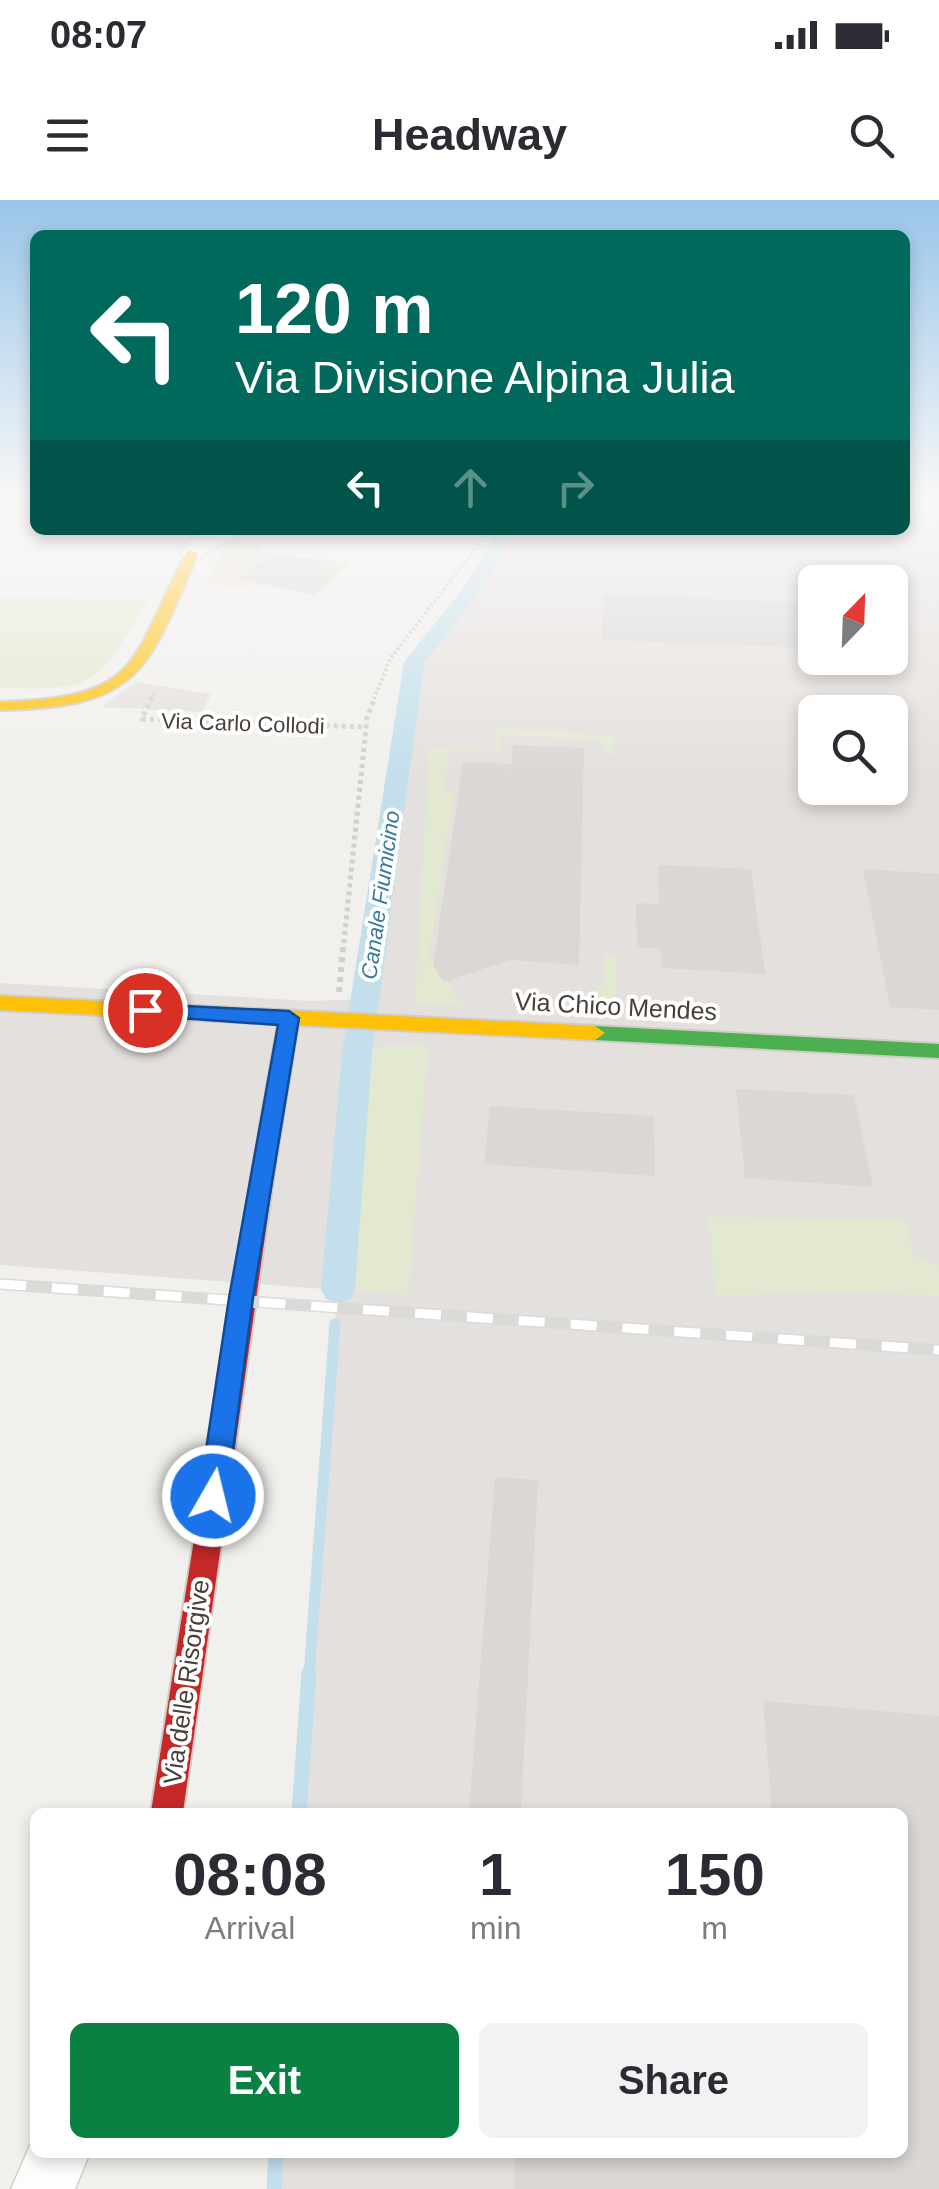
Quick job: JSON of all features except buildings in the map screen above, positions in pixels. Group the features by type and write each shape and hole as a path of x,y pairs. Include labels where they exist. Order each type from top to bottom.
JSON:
{"street":[{"path":"0,706 77,702 107,692 129,677 172,593"},
{"name":"Via Chico Mendes","path":"0,1003 939,1051"},
{"name":"Via delle Risorgive","path":"169,1808 241,1298 289,1018"},
{"path":"42,2189 55,2158"}],"path":[{"path":"337,1019 366,718 390,659 441,593"},
{"name":"Via Carlo Collodi","path":"158,684 142,719 367,727"}],"shaded area":[{"path":"469,593 798,593 798,675 908,675 908,593 939,593 939,2189 275,2189 278,2158 908,2158 908,1808 301,1808 337,1290 0,1265 0,983 310,1001 364,999 414,662"},
{"path":"136,682 211,694 202,712 101,707"}],"green space":[{"path":"0,598 148,600 118,648 93,676 78,683 33,689 0,688"},
{"path":"497,730 614,734 614,756 603,751 604,740 502,735 497,753 450,751 443,791 454,792 429,958 465,1006 415,1005 429,748 494,751"},
{"path":"604,955 616,956 616,1016 576,1014 603,982"},
{"path":"428,1046 408,1295 349,1290 369,1049"},
{"path":"709,1217 906,1220 913,1256 939,1265 939,1297 861,1291 715,1296"}],"waterway":[{"name":"Canale Fiumicino","path":"338,1289 357,1053 414,662 469,593"},
{"name":"Canale Fiumicino","path":"309,1675 335,1324"},
{"name":"Canale Fiumicino","path":"299,1808 309,1673"},
{"name":"Canale Fiumicino","path":"274,2189 276,2158"}],"railway":[{"path":"0,1284 939,1350"}],"traffic: fast":[{"path":"264,1166 289,1018"},
{"path":"595,1033 939,1051"}],"traffic: slow":[{"path":"0,706 46,705 108,689 129,673 145,652 174,593"},
{"path":"0,1003 595,1033"}],"traffic: jam":[{"path":"168,1808 264,1166"}],"route":[{"path":"145,1010 289,1018 241,1298 213,1496"}]}
